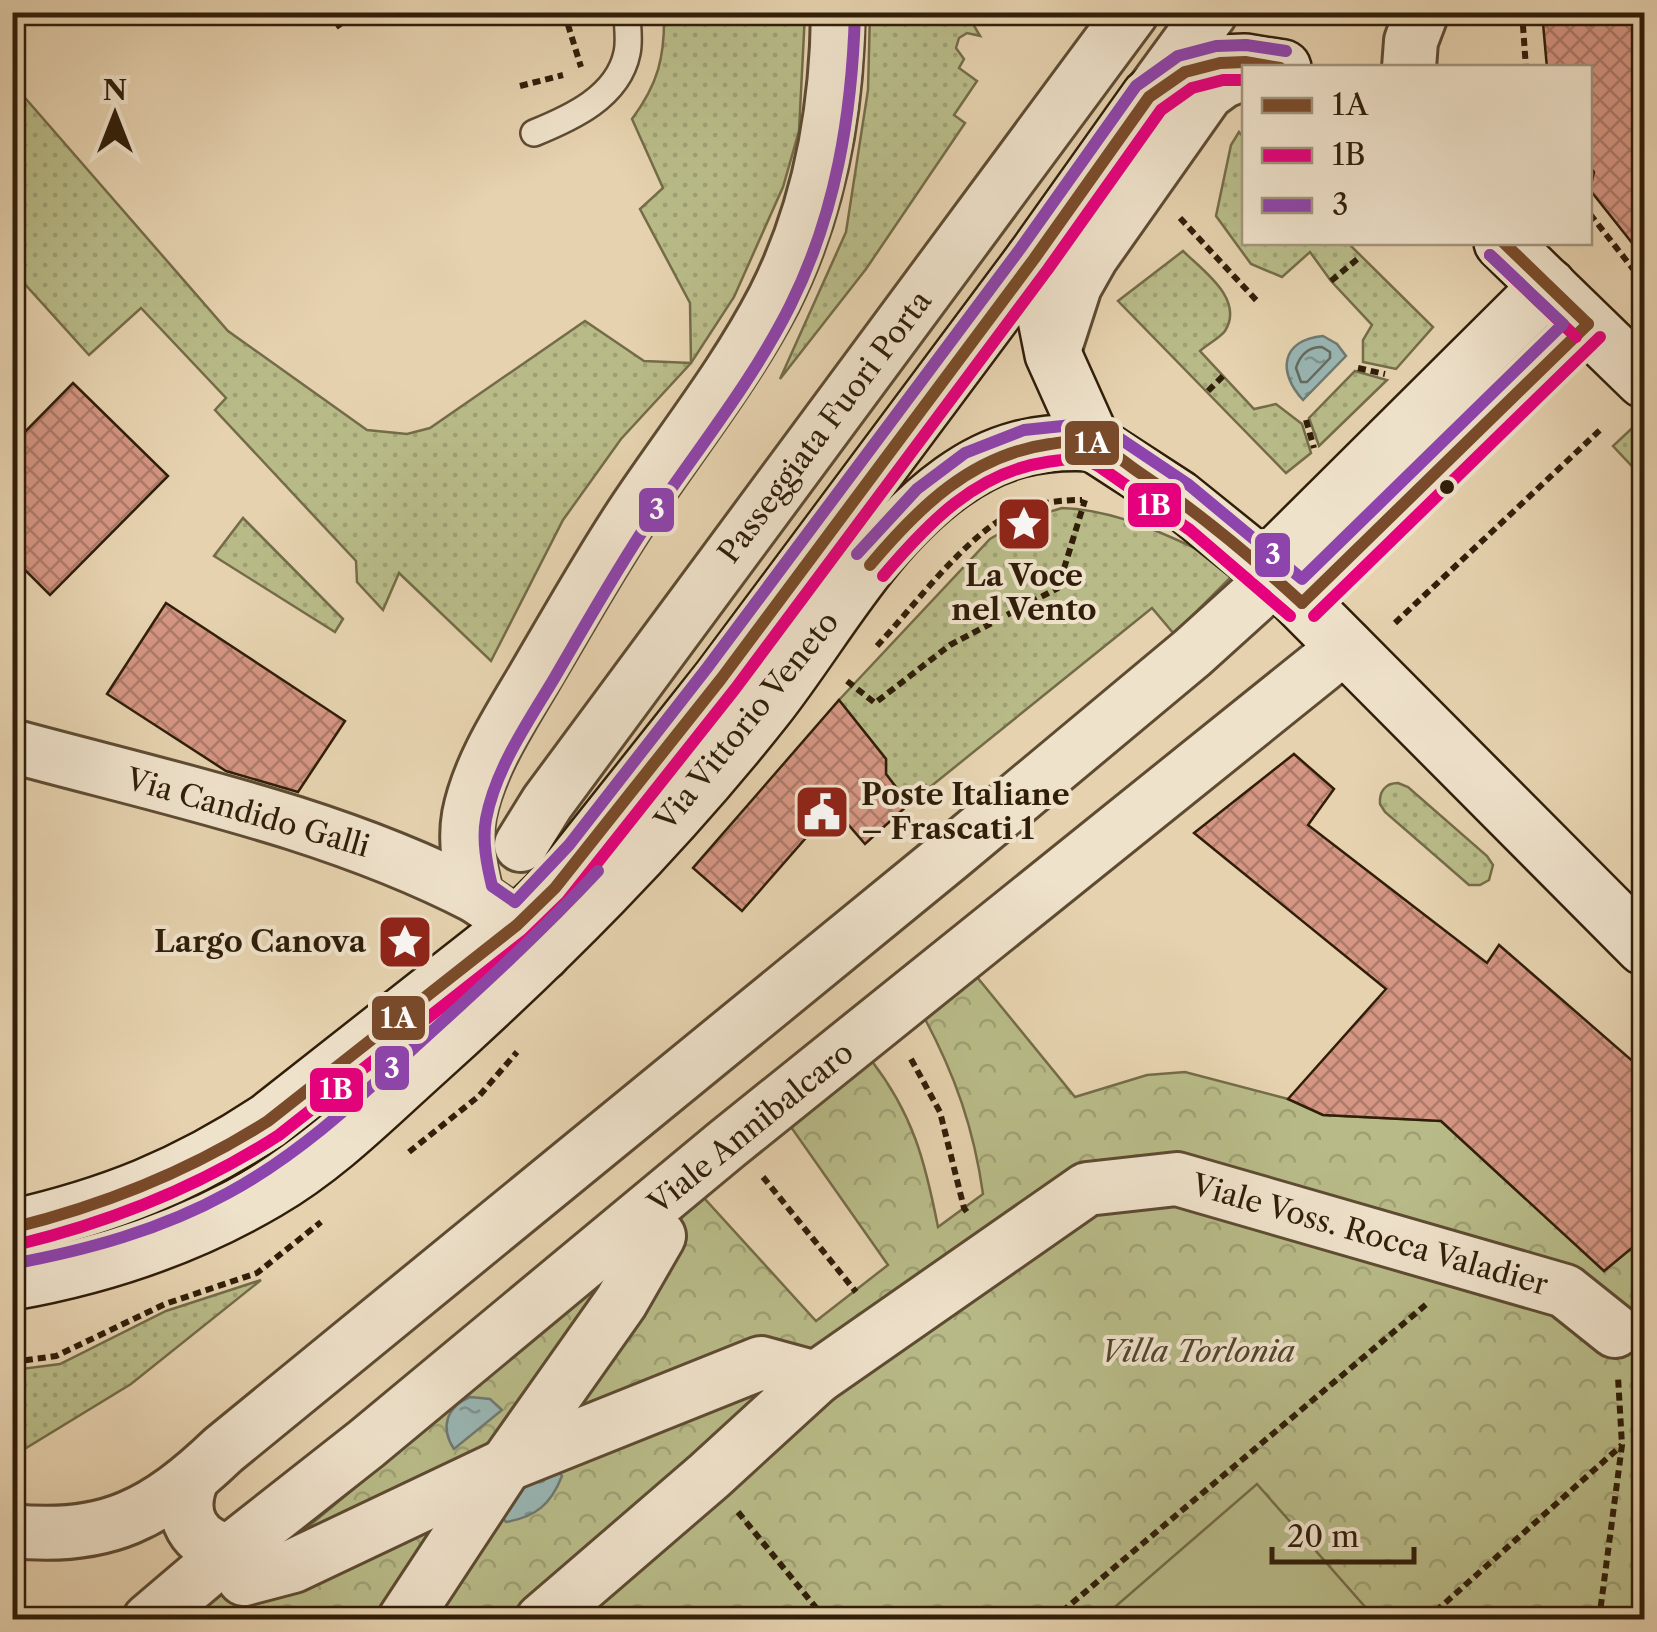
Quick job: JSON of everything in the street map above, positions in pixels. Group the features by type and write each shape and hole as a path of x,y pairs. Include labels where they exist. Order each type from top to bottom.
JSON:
{"main road":[{"path":"1149,97 1185,72 1220,64 1242,66"},
{"name":"Via Vittorio Veneto","path":"12,1282 61,1273 147,1248 205,1224 270,1190 343,1135 512,925 582,856 721,679 1034,259 1149,97"},
{"path":"1505,245 1644,380"},
{"path":"1034,259 1054,354 1094,443 1178,498 1284,586 1370,635 1644,947"},
{"path":"1284,586 1573,309"},
{"name":"Via Vittorio Veneto","path":"12,1228 104,1205 180,1174 268,1121 720,762 800,662 856,583 918,511 950,484 1000,454 1022,446 1094,443"}],"street":[{"path":"512,925 466,844 476,792 492,752 616,540 709,409 754,335 804,230 827,142 838,12"},
{"name":"Passeggiata Fuori Porta","path":"522,844 559,787 1132,12"},
{"path":"1149,97 1211,12"},
{"path":"1409,65 1411,41 1422,12"},
{"path":"1054,354 1075,286 1092,256 1207,93 1222,82 1242,76"},
{"path":"32,1532 102,1528 146,1511 190,1482 223,1450 1192,653 1284,586"},
{"name":"Viale Annibalcaro","path":"150,1620 237,1565 366,1444 727,1144 1370,635"},
{"name":"Via Candido Galli","path":"12,746 311,828 402,861 512,925"},
{"name":"Viale Voss. Rocca Valadier","path":"542,1620 816,1378 1087,1189 1177,1179 1565,1292 1615,1331"},
{"path":"404,1620 620,1302 659,1236"},
{"path":"190,1482 185,1512 190,1527 201,1540 237,1565 293,1566 506,1465 762,1363 816,1378"}],"lane":[{"path":"534,133 568,119 612,84 628,52 627,12"}],"path":[{"path":"336,27 358,12"},
{"path":"520,86 582,70 564,12"},
{"path":"1522,12 1526,65"},
{"path":"1592,217 1644,283"},
{"path":"1199,235 1258,301"},
{"path":"1331,281 1361,256"},
{"path":"1358,368 1391,376"},
{"path":"1208,390 1223,376"},
{"path":"1306,420 1315,450"},
{"path":"1370,635 1600,430"},
{"path":"846,680 875,704 950,645 1058,588 1085,500"},
{"path":"908,1052 940,1112 964,1208"},
{"path":"762,1175 855,1290"},
{"path":"1052,1620 1473,1266"},
{"path":"1599,1620 1622,1445 1615,1331"},
{"path":"1426,1620 1622,1445"},
{"path":"709,1476 826,1620"}],"green space":[{"path":"664,13 805,13 799,131 783,187 734,297 691,363 690,303 640,209 663,188 632,119 658,69"},
{"path":"870,13 977,13 973,24 980,36 967,33 959,38 956,48 964,59 959,68 977,81 954,115 965,123 866,269 780,379 846,232 868,90"},
{"path":"13,84 228,331 367,430 407,434 430,428 585,321 644,361 691,363 621,439 563,520 491,661 399,573 383,610 357,582 356,561 215,410 226,398 141,308 89,355 13,271"},
{"path":"1239,132 1242,245 1350,245 1433,327 1396,369 1363,362 1363,340 1372,325 1310,252 1282,277 1251,264 1216,216 1231,145"},
{"path":"1183,251 1219,286 1230,308 1225,331 1200,351 1254,409 1276,404 1302,424 1311,453 1286,473 1118,301"},
{"path":"1355,371 1387,380 1319,446 1309,418"},
{"path":"1644,417 1644,479 1613,446"},
{"path":"1062,508 1130,521 1239,569 1174,634 1152,608 909,804 886,774 886,759 839,700 990,539 1022,520"},
{"path":"243,518 343,619 335,632 214,556"},
{"path":"1398,783 1408,787 1487,856 1493,865 1489,880 1469,885 1385,812 1380,804 1382,792 1386,786"},
{"name":"Villa Torlonia","path":"977,977 1075,1097 1147,1075 1185,1072 1288,1099 1323,1115 1441,1121 1604,1271 1644,1238 1644,1619 189,1620 286,1545 704,1198 816,1321 888,1265 791,1127 871,1060 907,1119 928,1181 938,1227 983,1194 962,1103 924,1017"},
{"path":"261,1280 131,1384 13,1456 13,1370 60,1364 166,1311"},
{"path":"1257,1484 1366,1608 1353,1620 1101,1619"}],"water":[{"path":"1323,336 1337,344 1346,356 1303,400 1289,379 1288,359 1298,344"},
{"path":"470,1397 490,1399 502,1410 454,1449 447,1433 448,1419 455,1406"},
{"path":"557,1470 562,1476 547,1502 526,1517 506,1522 501,1516 509,1489"}],"building":[{"path":"1542,12 1555,12 1590,25 1590,12 1644,12 1644,258 1592,193 1592,65 1547,65"},
{"path":"73,383 168,476 50,595 12,557 12,445"},
{"path":"166,603 345,721 298,792 226,771 107,694"},
{"name":"Poste Italiane – Frascati 1","path":"839,700 886,759 886,774 909,804 865,844 833,807 742,911 693,868"},
{"path":"1294,754 1334,789 1308,825 1487,963 1499,945 1644,1071 1644,1238 1604,1271 1441,1121 1323,1115 1288,1099 1386,989 1194,833"}],"transit line":[{"name":"3","path":"855,13 839,163 819,236 790,306 743,386 627,555 524,728 497,781 485,827 487,861 492,886 515,902 569,845 707,668 1020,249 1136,86 1178,56 1216,46 1246,45 1286,51"},
{"name":"1A","path":"12,1228 145,1185 238,1139 268,1121 517,925 555,888 721,679 1034,259 1149,97 1185,72 1220,63 1262,65"},
{"name":"1B","path":"16,1245 86,1226 152,1201 248,1154 279,1135 528,939 567,901 735,689 1048,269 1161,110 1192,88 1223,80 1242,80"},
{"name":"1A","path":"1506,245 1588,324"},
{"name":"1B","path":"1490,255 1576,337"},
{"name":"3","path":"857,554 917,489 965,453 1024,430 1082,424 1113,434 1189,485 1302,579 1563,324 1490,255"},
{"name":"1A","path":"1302,603 1588,324"},
{"name":"1B","path":"1314,616 1600,337"},
{"name":"1A","path":"870,565 928,504 971,472 1022,450 1084,442 1107,450 1183,503 1302,603"},
{"name":"1B","path":"883,576 936,520 976,489 1021,468 1081,460 1100,467 1190,530 1290,616"},
{"name":"3","path":"12,1264 150,1228 203,1206 280,1161 396,1065 598,871"}],"place":[{"name":"La Voce nel Vento","path":"1024,524"},
{"name":"Poste Italiane – Frascati 1","path":"822,812"},
{"name":"Largo Canova","path":"405,942"}]}
